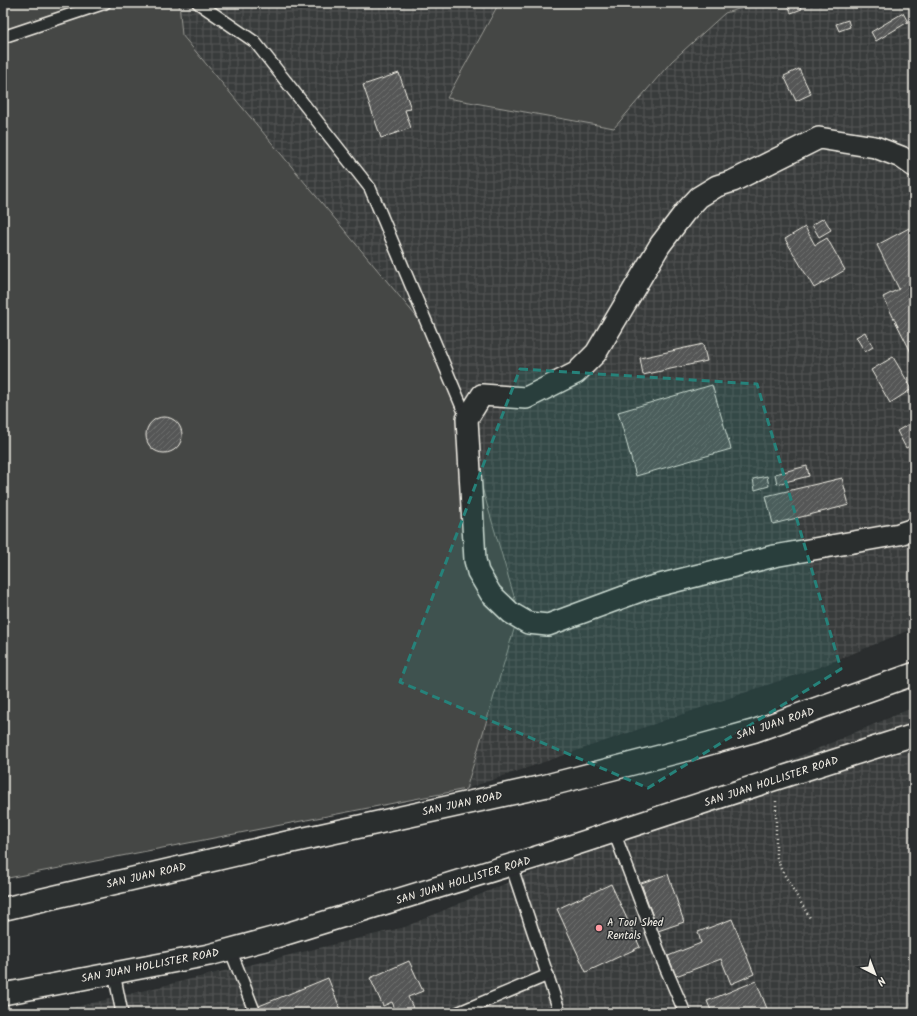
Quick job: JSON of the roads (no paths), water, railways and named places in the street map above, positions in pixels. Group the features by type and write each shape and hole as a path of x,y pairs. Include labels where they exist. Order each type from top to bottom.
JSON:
{"main road":[{"name":"SAN JUAN ROAD","path":"3,909 285,843 545,786 674,753 754,731 914,674"}],"street":[{"path":"914,166 901,157 875,147 819,138 733,181 717,186 699,197 685,212 660,245 596,353 576,373 526,398 482,395 467,419 474,546 478,572 491,594 502,605 528,623 548,625 648,588 774,556 898,534 914,529"},
{"name":"SAN JUAN HOLLISTER ROAD","path":"3,994 230,949 511,865 914,736"}],"lane":[{"path":"3,37 105,3"},
{"path":"198,3 255,42 370,188 467,419"},
{"path":"614,832 663,962 685,1013"},
{"path":"511,865 560,1013"},
{"path":"230,949 255,1013"},
{"path":"114,973 122,1013"},
{"path":"457,1013 548,976"}],"place":[{"name":"A Tool Shed Rentals","path":"599,928"}]}
